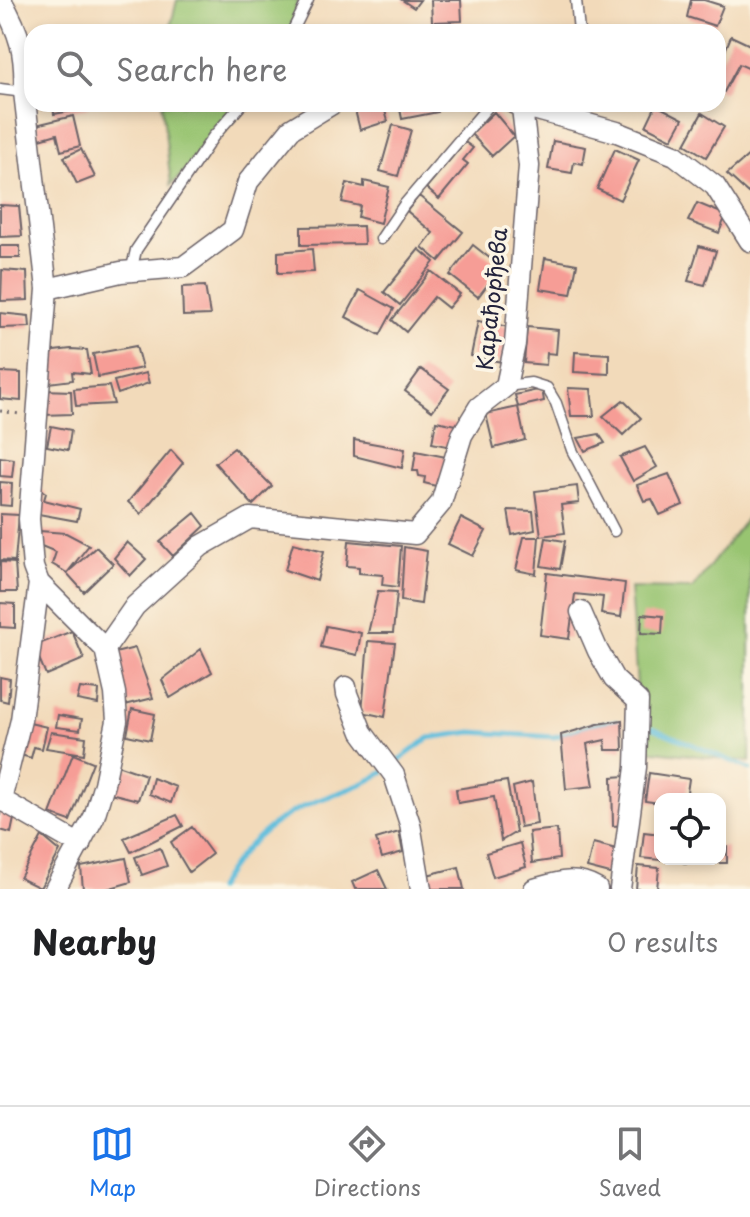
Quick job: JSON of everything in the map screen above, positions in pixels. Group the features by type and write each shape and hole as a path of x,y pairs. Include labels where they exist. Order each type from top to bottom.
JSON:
{"street":[{"path":"1,0 22,41 24,57"},
{"path":"26,112 47,289 29,519 33,567 39,583 105,649 115,693 117,721 94,817 55,889"},
{"path":"47,289 131,272 183,267 233,230 248,182 291,129 319,112"},
{"name":"Карађорђева","path":"105,649 135,606 201,546 250,518 415,534 441,503 462,435 479,407 506,386 515,344 529,166 519,112"},
{"path":"573,112 675,155 715,186 750,241"},
{"path":"39,583 21,720 1,800 80,845"},
{"path":"581,612 614,679 638,701 636,767 620,889"},
{"path":"346,687 362,732 394,775 410,824 421,889"},
{"path":"0,715 21,720"},
{"path":"534,889 556,882 582,881 597,889"}],"lane":[{"path":"296,24 308,0"},
{"path":"576,0 578,24"},
{"path":"0,89 24,92"},
{"path":"131,272 136,250 213,137 235,112"},
{"path":"381,239 404,205 483,112"},
{"path":"506,386 531,383 547,388 556,403 572,450 614,531"}],"green space":[{"path":"177,0 298,0 294,24 171,24"},
{"path":"163,112 242,112 241,114 171,185"},
{"path":"750,514 750,762 637,749 638,700 630,588 692,589"}],"building":[{"path":"402,0 420,0 414,8"},
{"path":"431,0 461,0 462,21 432,22"},
{"path":"691,0 723,6 716,24 687,17"},
{"path":"731,36 750,45 750,69 739,64 726,88 726,48"},
{"path":"356,112 385,112 388,121 360,130"},
{"path":"401,112 438,112 402,119"},
{"path":"494,112 514,136 492,156 471,134"},
{"path":"653,112 670,112 683,119 672,139 646,126"},
{"path":"702,113 724,127 706,157 685,144"},
{"path":"73,116 80,146 61,151 57,134 40,139 36,125"},
{"path":"393,125 411,130 398,176 380,171"},
{"path":"553,141 586,147 583,164 574,162 572,173 548,169"},
{"path":"465,142 473,148 463,160 468,164 439,199 426,188"},
{"path":"81,149 95,177 77,184 64,157"},
{"path":"615,149 639,160 620,200 597,189"},
{"path":"750,154 750,191 748,193 727,174"},
{"path":"364,181 389,187 380,223 358,217 360,206 342,202 347,183 364,187"},
{"path":"419,196 463,232 439,261 422,247 433,233 407,211"},
{"path":"697,203 726,215 719,233 688,221"},
{"path":"0,205 19,206 22,236 0,237"},
{"path":"363,226 364,244 301,245 301,227"},
{"path":"473,245 501,267 478,297 450,275"},
{"path":"0,246 20,246 20,258 0,258"},
{"path":"699,246 716,251 705,285 688,281"},
{"path":"312,249 314,272 278,273 278,252"},
{"path":"419,249 434,262 400,305 384,292"},
{"path":"545,258 577,264 571,294 540,289"},
{"path":"2,270 27,272 28,300 1,301"},
{"path":"431,271 460,294 448,308 434,297 406,332 392,320"},
{"path":"205,286 210,315 183,316 182,287"},
{"path":"360,290 394,309 380,335 346,317"},
{"path":"0,313 29,316 30,327 0,328"},
{"path":"478,321 509,327 502,362 471,356"},
{"path":"527,327 558,330 556,354 547,353 546,365 524,363"},
{"path":"136,346 142,368 98,377 93,354"},
{"path":"87,350 91,374 72,372 73,380 49,383 46,352"},
{"path":"575,352 609,354 609,374 574,372"},
{"path":"421,369 449,389 432,411 405,391"},
{"path":"0,372 21,373 21,401 0,399"},
{"path":"146,373 149,383 118,394 114,381"},
{"path":"109,386 114,404 76,406 74,389"},
{"path":"568,388 591,389 594,416 571,416"},
{"path":"542,389 544,401 518,407 515,395"},
{"path":"43,390 71,391 72,414 42,415"},
{"path":"623,400 641,418 623,435 603,416"},
{"path":"518,407 525,440 494,448 486,414"},
{"path":"436,421 457,425 452,447 432,443"},
{"path":"51,426 71,430 68,450 47,446"},
{"path":"599,434 605,443 585,451 578,438"},
{"path":"354,440 405,449 402,468 354,456"},
{"path":"645,447 657,467 633,481 620,457"},
{"path":"234,448 272,486 253,505 215,463"},
{"path":"171,450 183,463 141,514 128,502"},
{"path":"416,451 446,457 440,487 424,483 425,477 413,471"},
{"path":"0,457 14,459 12,477 0,476"},
{"path":"669,474 683,505 660,515 652,499 644,501 637,485"},
{"path":"0,482 12,483 11,506 0,505"},
{"path":"577,486 579,503 561,505 565,533 541,536 535,491"},
{"path":"38,488 46,493 44,500 80,509 77,521 33,513"},
{"path":"508,510 533,511 535,530 512,535"},
{"path":"195,513 205,526 173,556 160,542"},
{"path":"0,514 19,515 15,561 0,560"},
{"path":"461,518 486,531 473,556 448,544"},
{"path":"39,531 66,533 89,545 67,573 52,564 56,552 39,545"},
{"path":"524,537 539,537 536,574 516,570"},
{"path":"546,538 565,541 560,569 541,566"},
{"path":"349,541 401,546 398,587 382,585 383,575 359,573 359,567 347,566"},
{"path":"127,542 146,559 130,576 114,558"},
{"path":"293,543 324,551 317,581 285,570"},
{"path":"96,547 113,564 84,592 67,573"},
{"path":"404,547 427,551 421,604 401,601"},
{"path":"0,562 15,563 17,592 0,592"},
{"path":"547,573 625,583 621,617 601,614 603,597 575,594 569,639 540,635"},
{"path":"378,591 397,592 393,633 368,633"},
{"path":"0,603 15,604 15,628 0,627"},
{"path":"642,614 663,616 662,634 641,633"},
{"path":"326,626 361,633 357,655 321,647"},
{"path":"72,631 84,659 46,675 34,646"},
{"path":"368,641 395,643 385,717 362,712"},
{"path":"135,648 153,698 125,705 111,654"},
{"path":"201,649 212,672 170,698 162,680"},
{"path":"0,677 10,679 8,702 0,700"},
{"path":"80,688 99,690 98,704 77,700"},
{"path":"132,709 155,714 150,740 127,735"},
{"path":"58,715 82,719 80,730 56,727"},
{"path":"622,720 623,750 606,750 605,740 587,744 594,786 566,789 561,735"},
{"path":"25,722 47,727 42,749 34,747 31,758 17,754"},
{"path":"51,732 86,737 84,754 46,748"},
{"path":"73,754 93,762 70,821 50,814"},
{"path":"117,765 146,775 138,800 110,793"},
{"path":"649,773 689,779 687,793 654,793 654,802 645,801"},
{"path":"626,776 624,825 613,826 612,777"},
{"path":"153,778 176,787 171,803 149,794"},
{"path":"507,781 516,832 501,841 494,797 458,803 456,789"},
{"path":"532,782 537,824 520,827 513,787"},
{"path":"0,811 15,814 11,833 0,830"},
{"path":"177,815 183,826 131,852 124,838"},
{"path":"192,827 212,854 189,872 171,842"},
{"path":"557,829 559,859 532,863 529,832"},
{"path":"399,832 403,852 382,858 376,839"},
{"path":"644,832 654,833 654,859 641,858"},
{"path":"42,836 60,851 40,888 20,878"},
{"path":"520,843 526,867 493,877 486,853"},
{"path":"593,843 620,850 614,875 587,868"},
{"path":"160,848 167,866 142,875 135,857"},
{"path":"126,858 131,882 107,889 83,889 81,867"},
{"path":"638,866 659,868 657,889 636,889"},
{"path":"459,867 464,889 431,889 427,875"},
{"path":"378,870 387,889 355,889 352,882"}],"waterway":[{"path":"391,766 429,738 472,732 554,737 617,721"},
{"path":"653,728 750,769"},
{"path":"217,889 246,849 284,817 383,772"}]}
